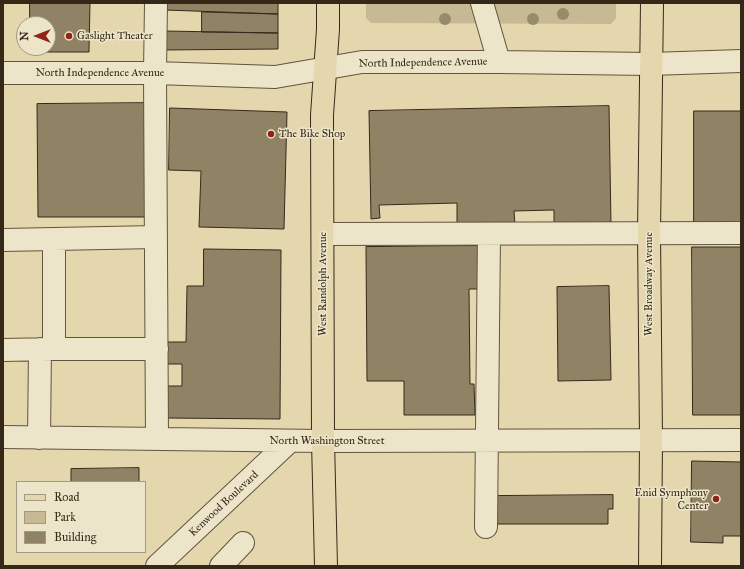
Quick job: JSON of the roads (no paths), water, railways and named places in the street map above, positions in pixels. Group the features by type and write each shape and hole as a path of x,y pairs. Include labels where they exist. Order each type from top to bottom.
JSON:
{"main road":[{"name":"West Randolph Avenue","path":"326,566 323,441 322,115 328,29 328,3"},
{"name":"West Broadway Avenue","path":"650,566 651,439 649,233 652,3"}],"street":[{"path":"156,3 157,439"},
{"path":"482,3 499,62"},
{"name":"North Independence Avenue","path":"3,73 155,73 275,77 362,62 651,64 741,61"},
{"path":"323,234 741,233"},
{"path":"486,527 489,234"},
{"path":"3,240 156,237"},
{"path":"39,438 47,349 54,239"},
{"path":"3,350 157,349"},
{"name":"North Washington Street","path":"3,437 290,441 741,440"},
{"name":"Kenwood Boulevard","path":"158,566 290,441"},
{"path":"221,566 243,543"}],"place":[{"name":"Gaslight Theater","path":"69,36"},
{"name":"The Bike Shop","path":"271,134"},
{"name":"Enid Symphony Center","path":"716,499"}]}
